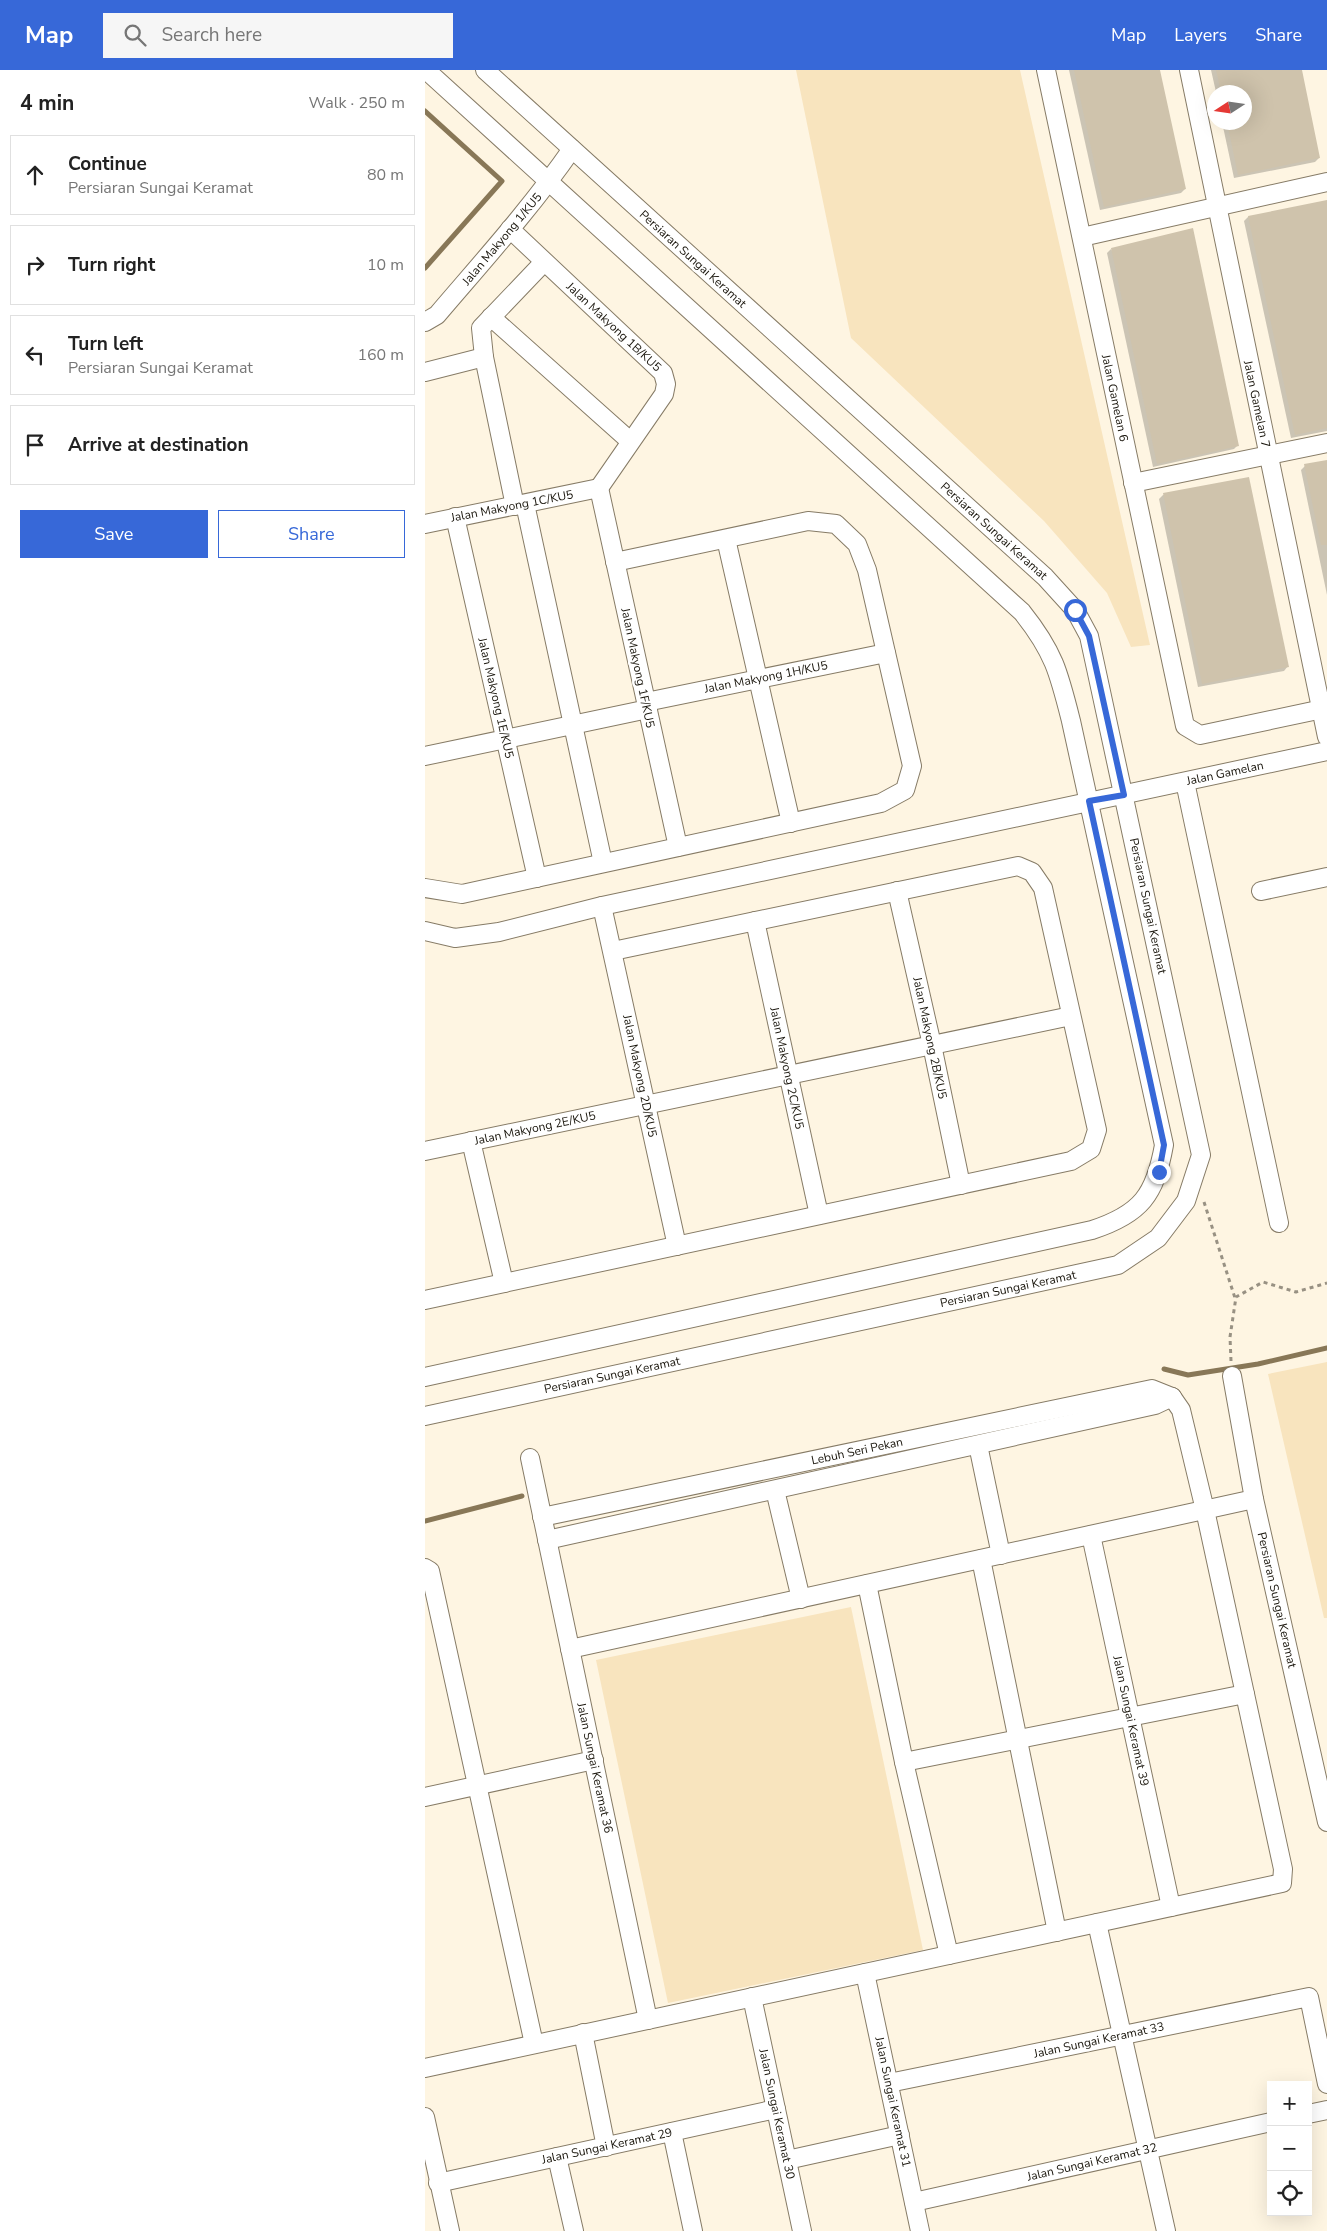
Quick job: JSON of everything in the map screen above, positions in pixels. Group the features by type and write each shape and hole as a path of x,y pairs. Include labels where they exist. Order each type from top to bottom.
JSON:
{"street":[{"path":"425,1377 1092,1230 1118,1222 1142,1203 1159,1172 1164,1145 1059,670 1042,637 1022,612 426,70"},
{"name":"Persiaran Sungai Keramat","path":"425,1416 1118,1265 1158,1238 1186,1201 1201,1155 1089,636 1075,610 1045,577 485,70"},
{"name":"Jalan Gamelan 6","path":"1046,70 1185,726 1200,735 1324,708"},
{"name":"Jalan Gamelan 7","path":"1189,70 1267,454 1324,708 1327,737"},
{"name":"Jalan Makyong 1/KU5","path":"425,322 437,315 549,182 572,149"},
{"path":"1082,237 1327,182"},
{"name":"Jalan Makyong 1B/KU5","path":"510,229 663,373 666,384 664,394 599,488"},
{"path":"544,262 481,328 484,357 603,863"},
{"path":"491,317 630,441"},
{"path":"425,372 484,357"},
{"path":"1133,483 1327,443"},
{"name":"Jalan Makyong 1C/KU5","path":"425,524 599,488"},
{"name":"Jalan Makyong 1F/KU5","path":"599,488 678,847"},
{"name":"Jalan Makyong 1E/KU5","path":"455,518 537,878"},
{"path":"425,888 462,894 881,803 905,790 911,766 867,570 857,544 836,524 809,522 615,562"},
{"path":"726,539 791,823"},
{"name":"Jalan Makyong 1H/KU5","path":"425,756 572,725 758,679 886,653"},
{"name":"Jalan Gamelan","path":"425,931 455,938 499,932 603,906 1327,751"},
{"path":"1185,782 1279,1223"},
{"path":"425,1300 1071,1161 1091,1149 1097,1130 1043,888 1032,872 1018,866 613,951"},
{"path":"1261,891 1327,878"},
{"name":"Jalan Makyong 2B/KU5","path":"897,891 933,1045 961,1185"},
{"name":"Jalan Makyong 2D/KU5","path":"603,906 677,1246"},
{"name":"Jalan Makyong 2C/KU5","path":"755,922 819,1216"},
{"name":"Jalan Makyong 2E/KU5","path":"425,1151 1071,1016"},
{"path":"471,1141 503,1283"},
{"name":"Persiaran Sungai Keramat","path":"1231,1369 1254,1499 1327,1822"},
{"name":"Lebuh Seri Pekan","path":"542,1517 1152,1389 1172,1397"},
{"path":"425,2068 1282,1883 1283,1869 1205,1510 1181,1410 1172,1397 1155,1404 979,1445 547,1540"},
{"path":"979,1445 1001,1555"},
{"name":"Jalan Sungai Keramat 36","path":"530,1458 648,2020"},
{"path":"775,1490 801,1599"},
{"path":"570,1650 1254,1499"},
{"name":"Jalan Sungai Keramat 39","path":"1091,1535 1171,1907"},
{"path":"981,1559 1057,1932"},
{"path":"425,1568 430,1571 534,2044"},
{"path":"867,1584 904,1762 949,1955"},
{"path":"904,1762 1245,1694"},
{"path":"425,1797 594,1760"},
{"path":"1097,1923 1166,2231"},
{"name":"Jalan Sungai Keramat 31","path":"865,1973 920,2231"},
{"name":"Jalan Sungai Keramat 30","path":"752,1997 802,2231"},
{"name":"Jalan Sungai Keramat 33","path":"889,2083 1309,1997 1323,2048"},
{"path":"583,2033 606,2147"},
{"path":"1323,2048 1327,2084"},
{"name":"Jalan Sungai Keramat 29","path":"438,2183 776,2109"},
{"path":"1312,2113 1327,2110"},
{"path":"425,2117 450,2231"},
{"name":"Jalan Sungai Keramat 32","path":"914,2202 1267,2123"},
{"path":"672,2132 693,2231"},
{"path":"787,2160 900,2135"},
{"path":"557,2157 574,2231"}],"path":[{"path":"1195,1175 1236,1297 1230,1337 1231,1369"},
{"path":"1236,1297 1263,1282 1296,1292 1327,1283"}],"shaded area":[{"path":"796,70 1020,70 1150,645 1131,647 1107,593 1044,521 851,338"},
{"path":"1327,1362 1327,1618 1324,1618 1268,1374"},
{"path":"851,1607 923,1950 668,2003 596,1660"}],"building":[{"path":"1074,70 1160,70 1186,189 1104,207"},
{"path":"1216,70 1302,70 1320,158 1238,175 1229,130 1252,130 1252,85 1219,85"},
{"path":"1327,200 1327,428 1295,435 1248,216"},
{"path":"1193,228 1239,446 1157,464 1111,248"},
{"path":"1327,460 1327,545 1321,545 1304,464"},
{"path":"1249,477 1289,667 1202,684 1163,493"}],"waterway":[{"path":"425,111 502,181 425,268"},
{"path":"1164,1369 1188,1375 1258,1364 1327,1348"},
{"path":"425,1521 522,1496"}],"route":[{"path":"1075,610 1089,636 1124,795 1089,801 1164,1145 1159,1172"}]}
